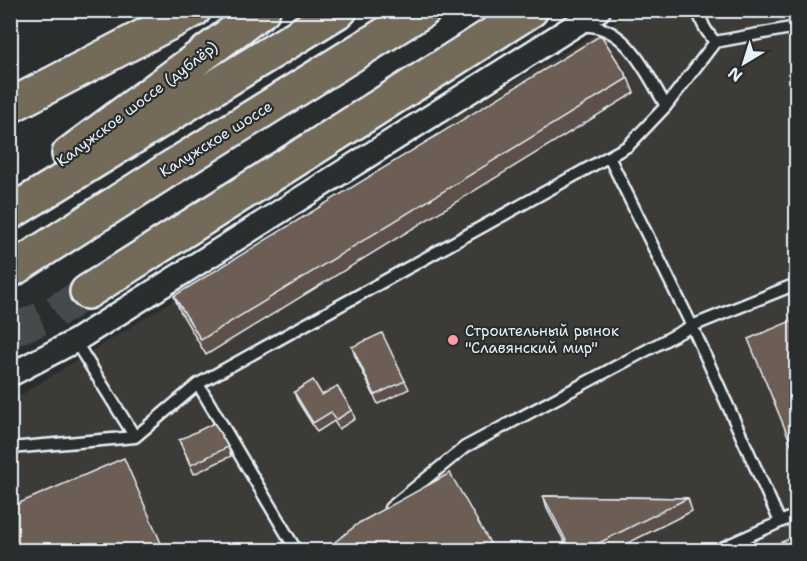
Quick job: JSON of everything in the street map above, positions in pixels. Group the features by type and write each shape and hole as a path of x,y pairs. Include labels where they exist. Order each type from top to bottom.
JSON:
{"main road":[{"path":"10,106 194,10"},
{"name":"Калужское шоссе (дублёр)","path":"10,198 263,10"},
{"path":"10,213 340,10"},
{"name":"Калужское шоссе","path":"10,272 166,171 424,10"},
{"path":"87,292 531,10"}],"street":[{"path":"10,375 75,341 599,10"}],"lane":[{"path":"699,10 707,32 715,42"},
{"path":"574,27 605,28 619,36 634,54 666,105"},
{"path":"10,448 135,437 198,384 628,146 666,105 715,42 796,27"},
{"path":"609,158 692,326 780,522"},
{"path":"384,514 465,447 692,326 796,284"},
{"path":"75,341 135,437"},
{"path":"198,384 296,550"},
{"path":"717,550 796,515"}],"shaded area":[{"name":"Строительный рынок \"Славянский мир\"","path":"635,11 796,11 796,550 11,550 11,401 208,279 450,136 445,122"}],"building":[{"path":"601,35 628,78 201,340 174,296"},
{"path":"796,319 796,453 795,453 748,339"},
{"path":"382,333 405,381 375,395 352,347"},
{"path":"313,380 322,395 337,386 352,410 336,420 331,412 313,423 294,392"},
{"path":"214,423 228,447 191,465 179,440"},
{"path":"124,458 164,550 10,550 10,507"},
{"path":"450,473 494,550 340,550 335,542 359,523"},
{"path":"543,496 688,498 585,550 571,550"},
{"path":"796,536 796,550 762,550"}],"tunnel":[{"path":"10,331 50,315 87,292"}],"place":[{"name":"Строительный рынок \"Славянский мир\"","path":"453,340"}]}
